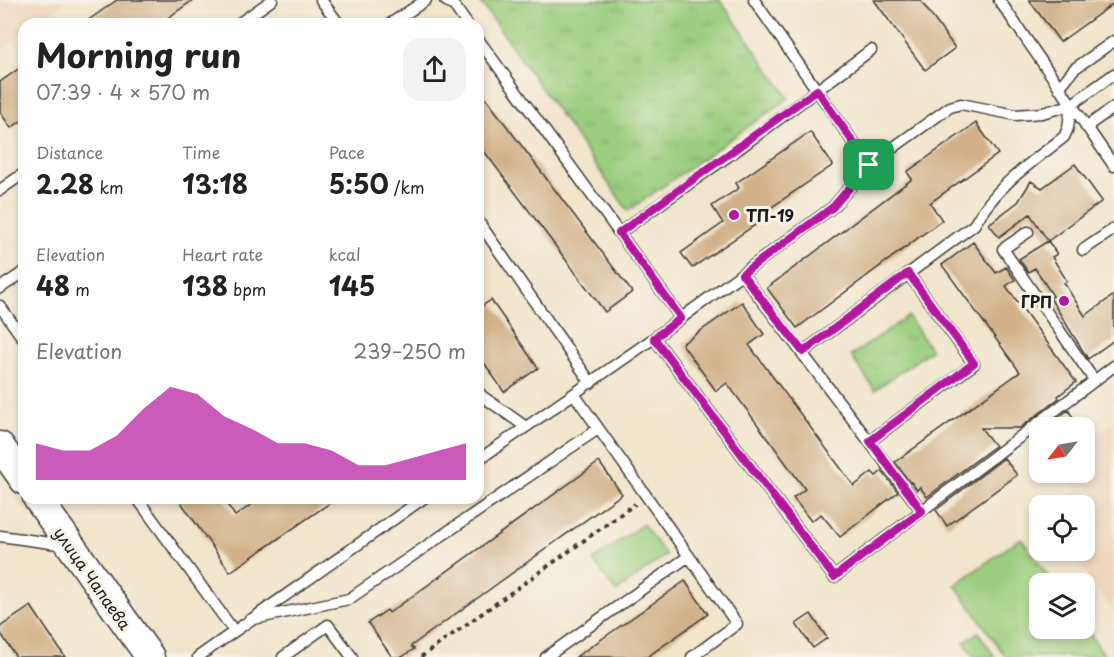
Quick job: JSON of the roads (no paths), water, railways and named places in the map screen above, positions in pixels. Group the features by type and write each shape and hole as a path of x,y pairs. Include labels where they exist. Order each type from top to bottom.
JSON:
{"main road":[{"path":"0,446 18,472"},
{"name":"улица Чапаева","path":"41,504 150,657"}],"lane":[{"path":"246,18 272,0"},
{"path":"321,0 334,18"},
{"path":"399,18 426,0"},
{"path":"445,0 455,7 463,18"},
{"path":"754,0 869,165"},
{"path":"999,0 1114,166"},
{"path":"1059,88 1074,69 1114,41"},
{"path":"484,47 681,318"},
{"path":"619,233 871,50"},
{"path":"484,456 591,383 833,207 869,165 950,107 961,104 991,112 1016,115 1042,113 1071,105 1114,74"},
{"path":"803,352 974,225 987,204 1007,182 1064,137 1068,129 1071,105"},
{"path":"1086,127 1114,107"},
{"path":"0,190 18,177"},
{"path":"1083,250 1114,229"},
{"path":"484,231 591,383"},
{"path":"1029,231 1003,249 1095,380"},
{"path":"870,441 974,363 908,273"},
{"path":"742,274 922,511"},
{"path":"0,288 18,276"},
{"path":"0,306 18,332"},
{"path":"654,338 834,577 1114,366"},
{"path":"574,394 737,624 692,657"},
{"path":"484,397 526,427"},
{"path":"249,620 349,599 598,429"},
{"path":"141,504 234,631"},
{"path":"198,657 415,504"},
{"path":"0,536 71,546"},
{"path":"546,657 689,556"},
{"path":"283,657 328,625 352,657"}],"place":[{"name":"ТП-19","path":"734,215"},
{"name":"ГРП","path":"1064,301"}]}
